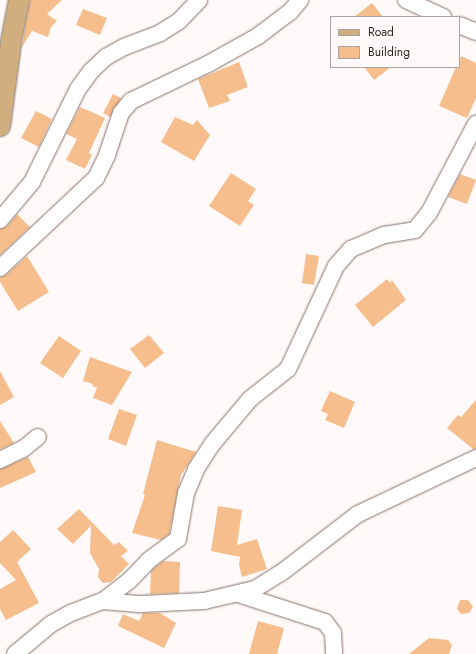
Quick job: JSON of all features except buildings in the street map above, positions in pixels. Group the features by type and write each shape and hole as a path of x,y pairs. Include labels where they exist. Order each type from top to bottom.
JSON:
{"main road":[{"path":"0,126 10,42 19,0"}],"street":[{"path":"0,220 32,182 78,90 91,71 106,57 124,47 160,33 179,21 199,0"},
{"path":"0,268 96,178 107,155 121,113 131,101 247,43 290,12 300,0"},
{"path":"406,0 441,16"},
{"path":"460,25 476,32"},
{"path":"14,654 51,624 71,613 103,601 129,581 149,560 178,539 186,493 196,469 213,443 250,399 288,369 336,266 351,249 384,235 415,230 429,213 476,124"},
{"path":"460,152 476,142"},
{"path":"0,460 23,449 38,437"},
{"path":"103,601 141,604 204,601 255,589 281,573 358,514 476,458"},
{"path":"238,594 325,622 333,633 334,654"}]}
